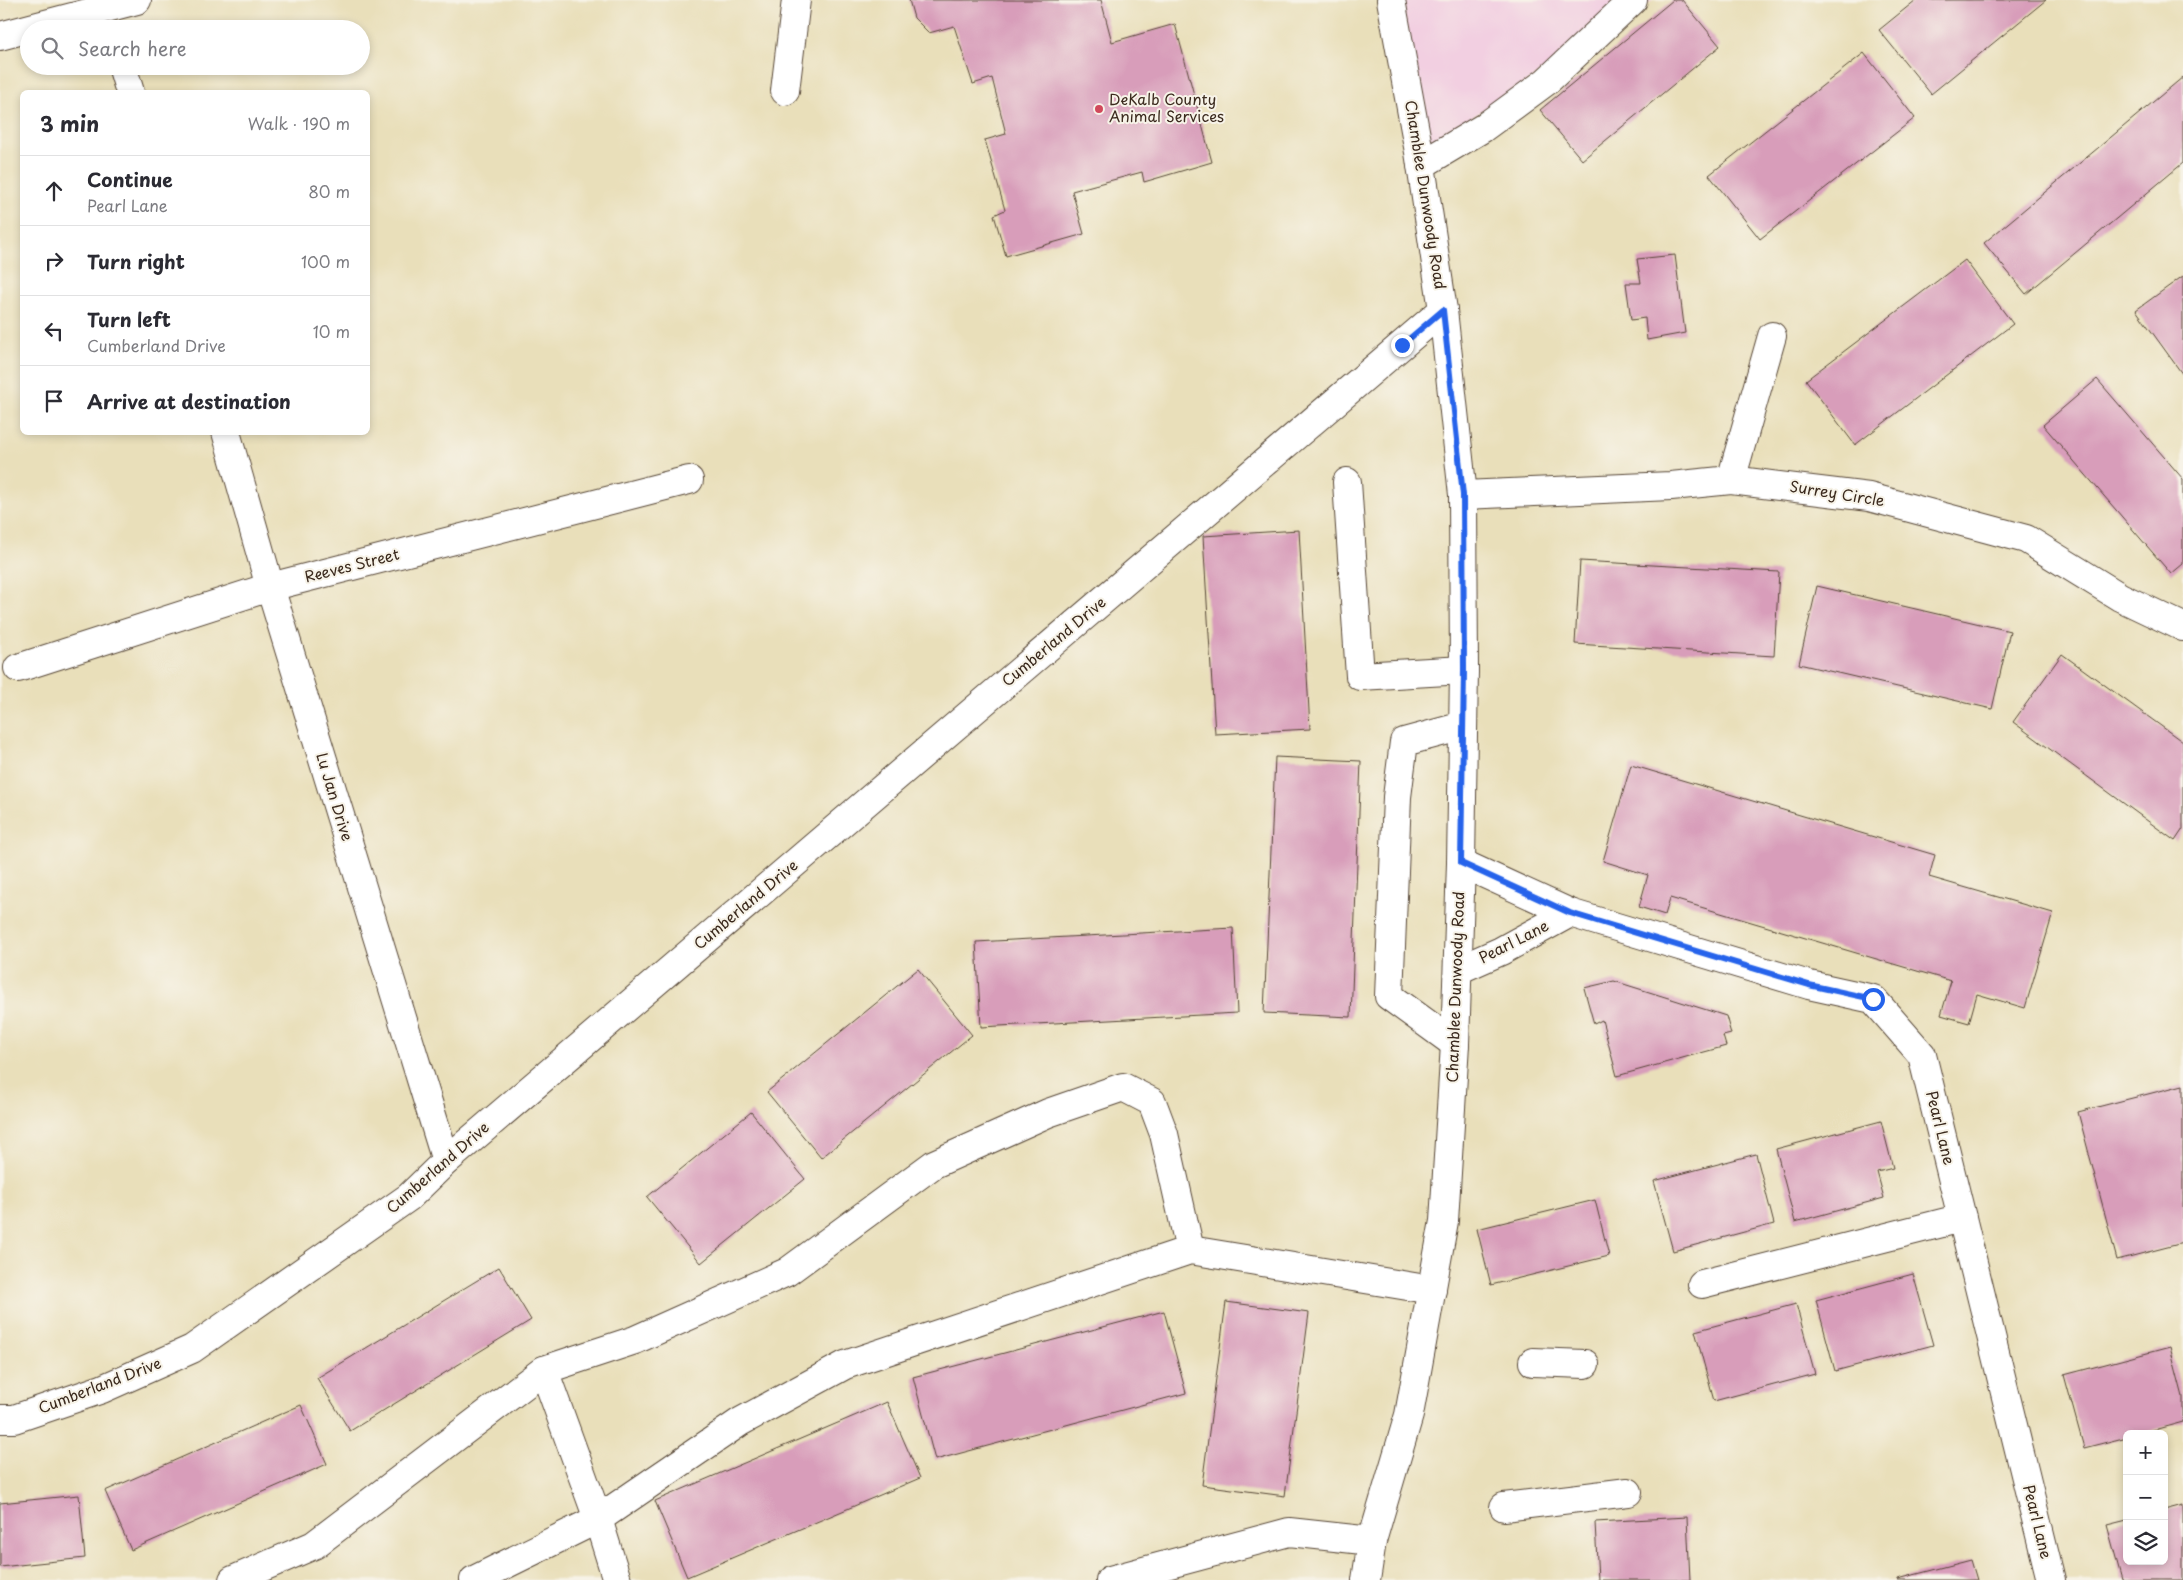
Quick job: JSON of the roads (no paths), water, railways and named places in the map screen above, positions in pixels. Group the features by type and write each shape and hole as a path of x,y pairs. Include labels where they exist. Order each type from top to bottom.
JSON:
{"street":[{"path":"109,19 137,0"},
{"path":"785,91 796,0"},
{"name":"Chamblee Dunwoody Road","path":"1366,1580 1372,1542 1409,1415 1444,1221 1455,1044 1461,863 1464,670 1463,495 1443,310 1421,165 1391,0"},
{"path":"1421,165 1483,128 1547,81 1633,0"},
{"path":"0,36 20,33"},
{"path":"125,75 129,90"},
{"name":"Cumberland Drive","path":"0,1419 14,1419 102,1389 192,1349 410,1197 446,1161 1443,310"},
{"path":"1731,480 1772,336"},
{"name":"Lu Jan Drive","path":"227,435 270,587 446,1161"},
{"name":"Reeves Street","path":"18,668 270,587 689,480"},
{"name":"Surrey Circle","path":"1463,495 1671,486 1731,480 1869,497 2026,539 2120,596 2183,627"},
{"path":"1347,482 1360,676 1464,670"},
{"path":"1455,1044 1388,996 1397,797 1404,742 1463,726"},
{"name":"Pearl Lane","path":"1461,863 1570,913 1809,985 1873,999 1922,1055 2051,1580"},
{"name":"Pearl Lane","path":"1458,970 1501,950 1570,913"},
{"path":"233,1580 314,1545 544,1370 634,1340 787,1272 934,1164 1048,1113 1123,1087 1152,1102 1164,1134 1188,1240"},
{"path":"1702,1284 1962,1218"},
{"path":"474,1580 598,1519 740,1422 846,1365 1188,1240 1432,1290"},
{"path":"1533,1362 1586,1364"},
{"path":"544,1370 598,1519 617,1580"},
{"path":"1504,1507 1628,1492"},
{"path":"1110,1580 1289,1532 1372,1542"}],"place":[{"name":"DeKalb County Animal Services","path":"1099,109"}]}
